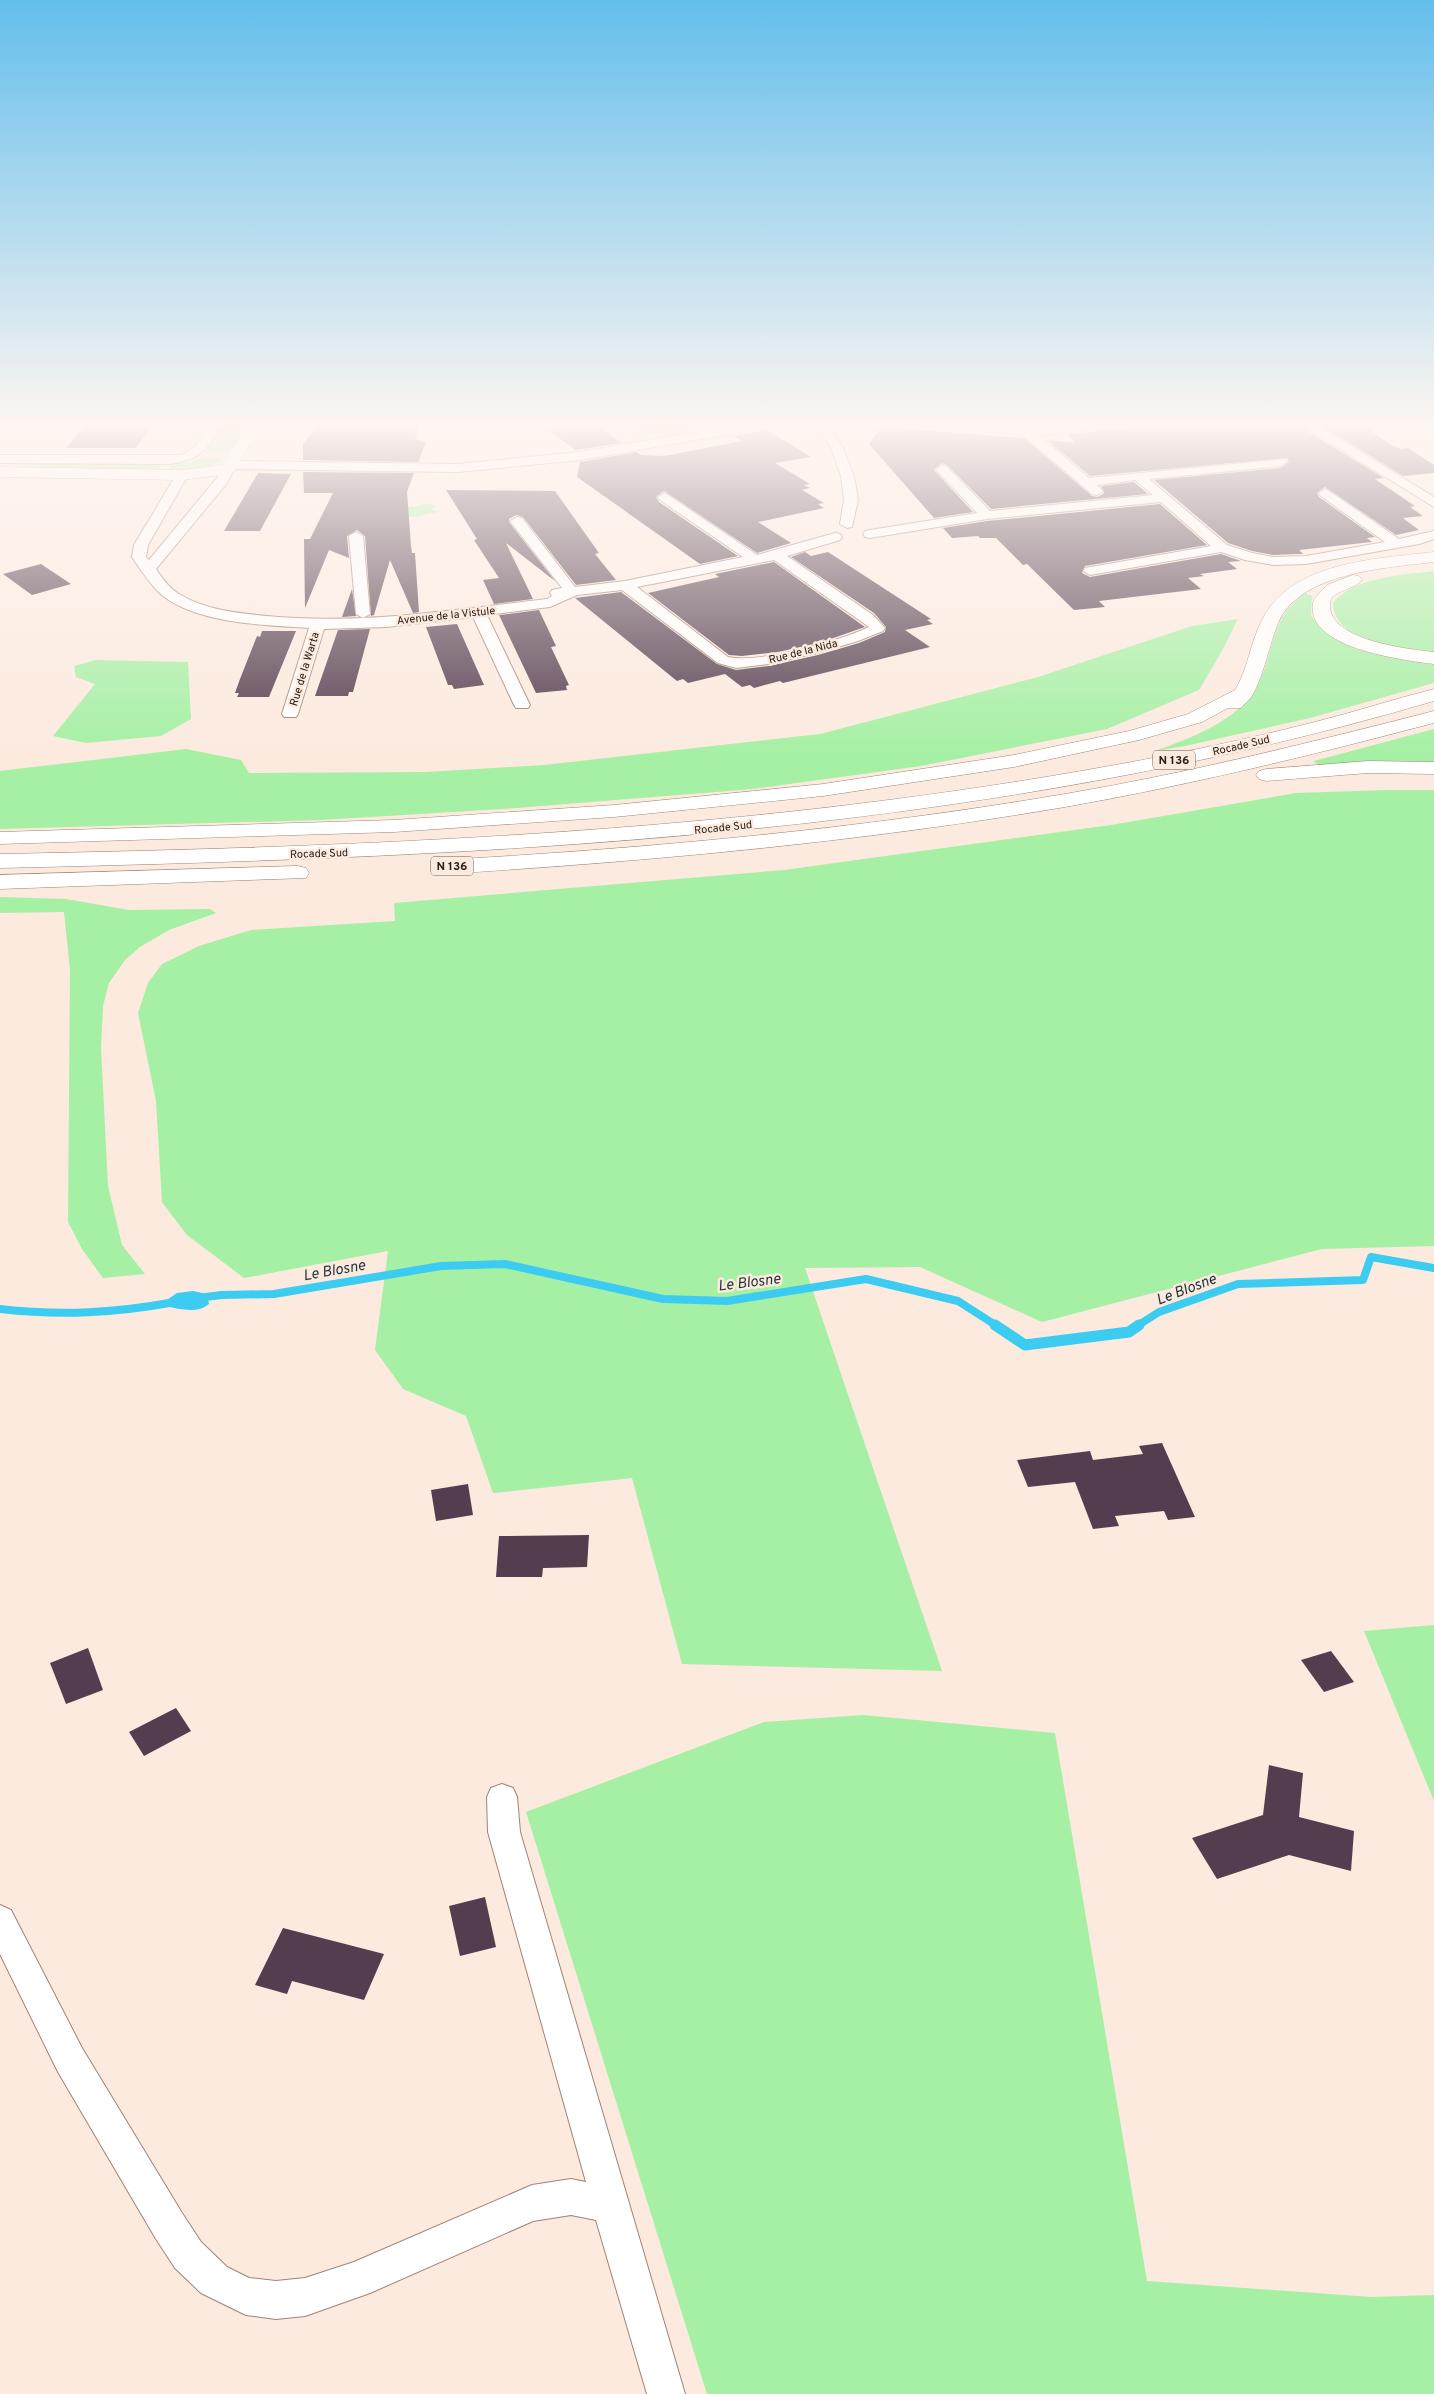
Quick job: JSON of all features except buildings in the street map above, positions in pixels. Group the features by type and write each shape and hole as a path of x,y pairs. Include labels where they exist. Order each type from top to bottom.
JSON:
{"main road":[{"path":"911,805 940,792 1076,766 1173,740 1220,715 1246,692 1270,620 1278,606 1289,595 1306,585 1336,574 1360,568 1434,557"},
{"path":"1434,566 1388,572 1339,585 1327,592 1321,600 1320,610 1322,616 1332,628 1359,643 1376,649 1434,658"},
{"path":"0,838 403,826 614,811 823,790 1014,761 1132,736 1195,718 1246,692"},
{"name":"Rocade Sud","path":"0,861 270,855 508,844 691,830 911,805 1039,785 1167,761 1272,738 1434,695"},
{"name":"Rocade Sud","path":"0,882 377,870 508,863 672,851 820,836 1036,806 1168,782 1352,739 1434,716"},
{"path":"1168,782 1210,784 1284,773 1333,769 1434,768"}],"street":[{"name":"Avenue de la Vistule","path":"148,533 139,552 139,558 149,568 156,583 182,601 206,610 242,618 363,624 550,602 572,592"},
{"path":"149,568 178,533"},
{"path":"526,533 572,592"},
{"path":"717,533 754,558"},
{"path":"830,533 835,538 860,538 889,533"},
{"path":"860,538 862,533"},
{"path":"1205,533 1222,548 1250,557 1273,561 1306,560 1397,544 1434,535"},
{"path":"1381,533 1397,544"},
{"path":"356,536 363,614"},
{"name":"Avenue de la Vistule","path":"318,623 363,614 626,585 776,555 835,538"},
{"path":"1090,571 1222,548"},
{"name":"Rue de la Nida","path":"626,585 723,660 741,664 762,661 869,634 878,628 868,618 776,555"},
{"path":"478,611 522,705"},
{"name":"Rue de la Warta","path":"290,714 318,623"},
{"path":"502,1797 504,1832 666,2394"},
{"path":"0,1920 70,2060 169,2226 188,2255 214,2280 246,2296 276,2300 305,2297 357,2280 532,2202 571,2197 610,2204"}],"green space":[{"path":"1434,571 1434,653 1389,646 1357,636 1336,617 1333,603 1342,594 1353,588 1379,579"},
{"path":"1305,593 1312,596 1311,616 1328,632 1434,662 1434,683 1310,718 1155,751 1212,727 1238,710 1257,686 1274,636 1285,614 1293,603"},
{"path":"1238,619 1199,690 1107,729 921,766 753,789 517,808 322,820 0,829 0,771 186,749 241,760 249,773 426,772 544,765 820,734 1038,677 1192,626"},
{"path":"96,660 188,662 191,719 161,736 86,743 53,736 95,684 76,677 74,666"},
{"path":"1434,729 1434,762 1319,765 1314,762 1314,761"},
{"path":"1434,790 1434,1246 1322,1249 1042,1322 920,1267 805,1268 942,1671 682,1664 632,1478 493,1493 466,1416 403,1389 375,1350 388,1251 244,1278 187,1235 162,1202 156,1101 138,1013 148,983 162,964 199,946 251,930 395,921 394,903 784,870 1111,825 1296,793"},
{"path":"0,897 66,899 129,910 210,909 216,913 169,930 140,947 125,960 109,983 103,1006 101,1048 108,1186 122,1245 145,1274 103,1278 82,1249 68,1222 70,970 64,912 0,913"},
{"path":"1434,1625 1434,1801 1364,1631"},
{"path":"863,1715 1055,1733 1147,2281 1371,2297 1434,2295 1434,2394 707,2394 526,1812 764,1722"}],"water":[{"path":"193,1291 207,1294 209,1304 193,1310 163,1306 164,1302 177,1293"}],"waterway":[{"name":"Le Blosne","path":"1137,1326 1159,1312 1238,1284 1363,1280 1371,1257 1434,1268"},
{"name":"Le Blosne","path":"197,1298 222,1295 274,1294 441,1266 505,1264 663,1299 727,1301 866,1279 958,1301 997,1326"},
{"name":"Le Blosne","path":"0,1309 66,1313 131,1309 175,1302"},
{"name":"Le Blosne","path":"995,1325 1025,1345 1129,1332 1139,1325"}]}
